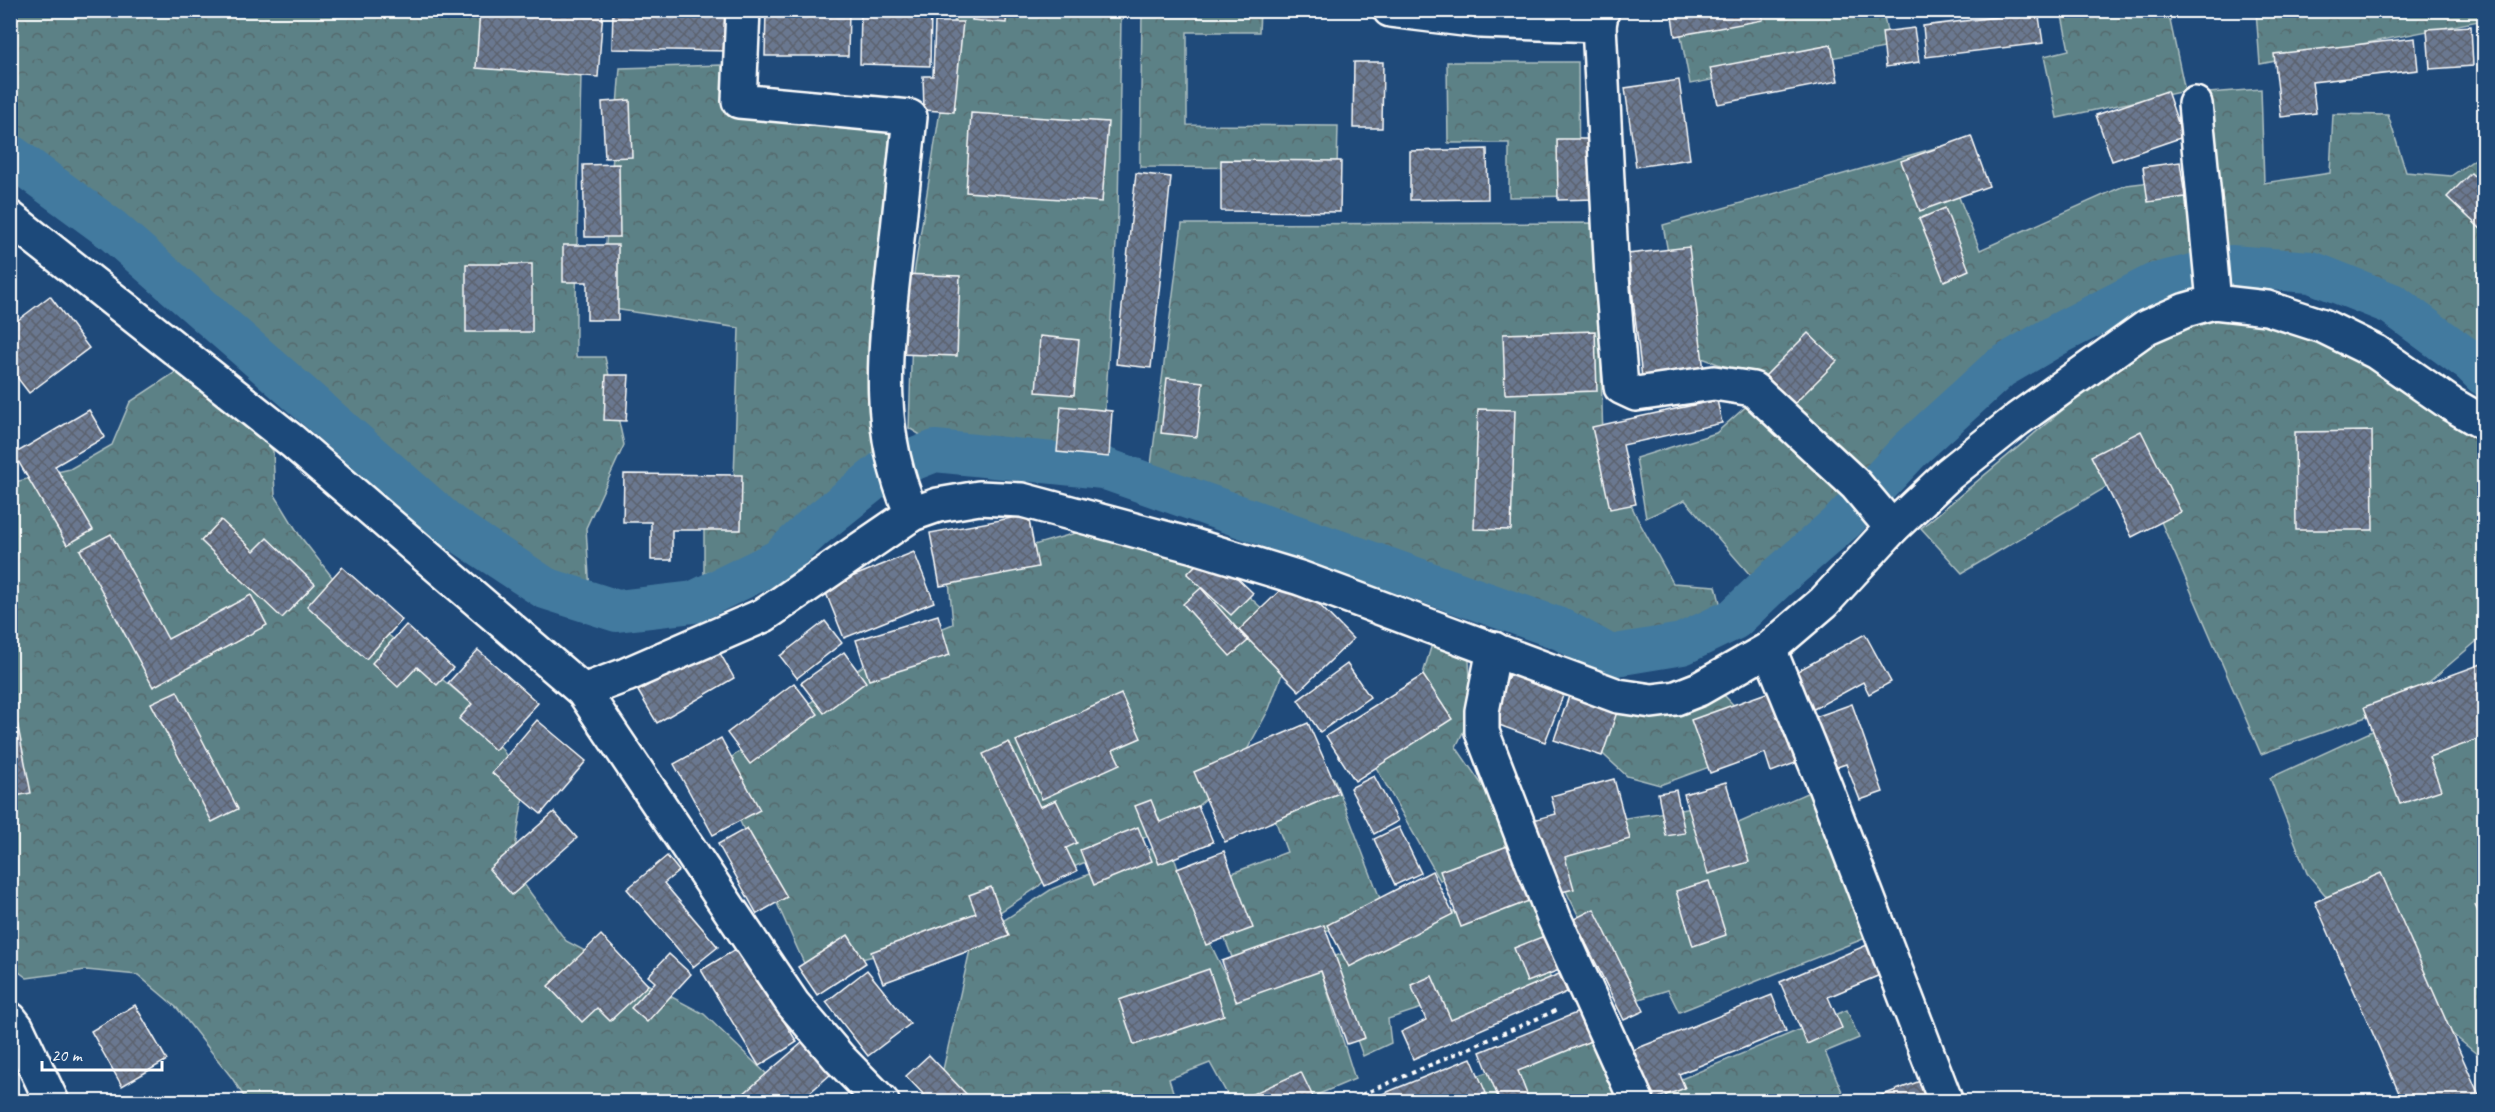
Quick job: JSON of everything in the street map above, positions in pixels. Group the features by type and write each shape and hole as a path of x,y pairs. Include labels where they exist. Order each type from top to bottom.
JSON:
{"street":[{"path":"743,10 739,101 910,117 886,336 884,403 891,446 906,500"},
{"path":"1390,10 1480,21 1600,18 1612,277 1620,387 1636,394 1714,383 1753,389 1874,506"},
{"path":"2194,104 2214,296"},
{"path":"10,218 292,441 583,691 793,1004 840,1059 882,1101"},
{"path":"583,691 626,675 764,615 906,500 938,505 979,498 1022,500 1194,546 1300,578 1618,696 1652,700 1676,698 1699,689 1769,649 1824,602 1874,506 1949,474 2018,419 2146,327 2214,296 2267,308 2323,326 2376,352 2451,404 2484,423"},
{"path":"1494,649 1482,711 1482,732 1538,879 1637,1101"},
{"path":"1769,649 1824,784 1946,1101"},
{"path":"10,1018 52,1101"}],"path":[{"path":"1345,1101 1589,996"}],"green space":[{"path":"1088,10 1121,17 1118,213 1102,453 1029,452 935,444 909,428 914,274 956,11"},
{"path":"2484,10 2484,20 2260,64 2256,11"},
{"path":"10,11 582,11 576,357 605,357 624,445 586,528 590,592 546,578 456,514 120,223 11,140"},
{"path":"1142,11 1260,11 1259,32 1187,32 1187,125 1338,126 1337,168 1140,167"},
{"path":"1762,11 1883,11 1890,47 1690,84 1679,26"},
{"path":"2061,11 2168,11 2185,91 2057,118 2044,56 2069,50"},
{"path":"1447,62 1578,62 1579,196 1509,197 1509,143 1448,143"},
{"path":"722,65 725,114 890,129 879,270 873,454 808,514 753,557 704,574 704,508 733,508 739,328 601,307 620,68"},
{"path":"2261,89 2264,183 2330,173 2333,114 2388,115 2406,172 2451,176 2484,153 2484,361 2393,291 2316,265 2223,255 2209,93"},
{"path":"1939,147 1980,250 2126,185 2193,177 2198,262 2135,280 2032,336 1964,381 1867,474 1755,378 1686,352 1663,225"},
{"path":"1597,223 1603,441 1637,518 1673,583 1716,586 1722,611 1717,622 1682,638 1613,649 1567,625 1217,500 1151,465 1182,224"},
{"path":"2206,308 2314,330 2484,436 2484,635 2403,704 2261,754 2138,468 1962,573 1921,528 2155,333"},
{"path":"177,371 197,379 251,421 273,451 275,495 300,536 357,609 472,704 525,784 512,868 566,941 704,1014 776,1083 786,1101 247,1101 232,1078 177,1008 138,975 86,970 27,978 11,966 10,483 70,469 112,445 130,402"},
{"path":"1750,403 1853,498 1758,584 1685,500 1646,518 1636,458 1716,433"},
{"path":"1079,532 1185,544 1215,565 1295,639 1269,709 1234,774 1177,824 1047,878 1038,887 968,933 808,972 716,768 882,653 953,624 948,570"},
{"path":"1432,644 1468,644 1472,713 1456,747 1498,808 1508,859 1440,880 1373,762 1416,697"},
{"path":"1722,693 1757,729 1742,755 1660,785 1627,776 1594,746 1615,704"},
{"path":"2484,693 2484,1060 2416,1004 2307,873 2270,778 2416,711"},
{"path":"1334,778 1384,909 1235,965 1204,884 1287,852 1269,803"},
{"path":"1818,788 1868,937 1679,1012 1668,990 1623,1004 1558,875 1586,824 1713,805 1725,829"},
{"path":"1169,842 1187,896 1232,988 1316,955 1355,1079 1300,1102 1231,1101 1210,1063 1169,1079 1176,1101 957,1101 940,1083 972,941 1052,889"},
{"path":"1523,886 1553,948 1544,953 1552,986 1447,1035 1434,1004 1388,1019 1391,1043 1363,1056 1328,959"},
{"path":"1847,1010 1859,1038 1825,1052 1846,1101 1668,1101 1662,1087"},
{"path":"1598,1032 1626,1102 1418,1102 1425,1095"}],"building":[{"path":"480,10 603,10 598,77 476,68"},
{"path":"613,10 730,10 729,51 612,49"},
{"path":"766,10 849,10 848,56 765,56"},
{"path":"861,10 931,10 930,66 860,64"},
{"path":"939,10 967,10 967,15 938,13"},
{"path":"973,10 1007,10 1006,23 972,20"},
{"path":"1671,10 1762,10 1763,20 1675,36"},
{"path":"2020,10 2038,10 2043,43 1926,57 1923,26 2021,14"},
{"path":"935,22 963,22 954,112 924,110 923,76 933,76"},
{"path":"2471,26 2473,66 2430,69 2427,29"},
{"path":"2484,27 2484,63 2478,28"},
{"path":"1914,28 1919,62 1886,67 1882,32"},
{"path":"2415,38 2418,70 2312,82 2316,113 2281,117 2274,54"},
{"path":"1831,45 1838,81 1718,104 1710,68"},
{"path":"1354,62 1383,62 1382,128 1353,128"},
{"path":"1679,80 1690,159 1636,167 1625,88"},
{"path":"2167,91 2183,137 2112,161 2096,115"},
{"path":"630,100 632,157 605,158 602,102"},
{"path":"971,113 1108,122 1102,202 966,192"},
{"path":"1971,136 1989,186 1920,211 1901,161"},
{"path":"1557,139 1594,139 1595,199 1558,200"},
{"path":"1487,149 1488,199 1410,200 1410,151"},
{"path":"1221,160 1341,161 1340,212 1221,211"},
{"path":"2180,162 2185,197 2148,202 2143,167"},
{"path":"619,164 620,237 585,237 583,165"},
{"path":"1136,173 1171,177 1151,368 1116,364"},
{"path":"2471,173 2484,186 2484,232 2447,197"},
{"path":"1945,208 1969,270 1944,281 1919,219"},
{"path":"563,245 618,245 618,320 587,320 587,282 563,282"},
{"path":"1689,247 1704,371 1642,378 1628,254"},
{"path":"466,264 532,264 532,332 466,332"},
{"path":"900,274 960,276 957,356 898,354"},
{"path":"50,296 89,348 29,393 10,368 10,326"},
{"path":"1595,331 1597,391 1505,394 1503,334"},
{"path":"1808,333 1837,361 1793,405 1765,376"},
{"path":"1040,336 1079,340 1074,395 1036,392"},
{"path":"606,375 629,375 626,421 604,420"},
{"path":"1167,378 1203,382 1197,437 1161,433"},
{"path":"1717,400 1722,423 1623,445 1636,504 1610,509 1592,427"},
{"path":"1061,406 1112,411 1109,457 1057,452"},
{"path":"1478,409 1515,410 1511,530 1474,529"},
{"path":"89,410 105,437 55,466 93,530 67,545 14,454"},
{"path":"2141,431 2181,512 2132,537 2091,456"},
{"path":"2372,431 2373,530 2296,530 2295,432"},
{"path":"624,474 742,475 741,530 672,530 672,560 651,560 651,522 623,522"},
{"path":"1028,515 1038,567 940,586 930,533"},
{"path":"221,520 254,551 267,538 315,584 282,618 201,541"},
{"path":"111,534 168,639 251,595 267,625 153,687 80,550"},
{"path":"1209,551 1253,593 1231,615 1187,574"},
{"path":"914,552 934,602 844,638 824,588"},
{"path":"342,567 402,620 366,659 307,606"},
{"path":"1293,578 1353,639 1299,691 1239,630"},
{"path":"1201,588 1248,641 1230,656 1183,604"},
{"path":"938,615 950,655 869,680 856,640"},
{"path":"825,621 842,643 797,678 780,656"},
{"path":"406,625 453,668 437,685 417,667 398,687 372,663"},
{"path":"1865,634 1891,682 1869,694 1863,682 1812,710 1792,674"},
{"path":"716,646 734,678 657,723 638,691"},
{"path":"478,650 538,703 495,750 459,719 472,704 448,683"},
{"path":"844,652 866,682 824,713 801,683"},
{"path":"2484,663 2484,737 2429,757 2441,790 2400,804 2364,707"},
{"path":"1347,664 1370,697 1320,732 1298,700"},
{"path":"1512,667 1566,688 1545,742 1491,722"},
{"path":"1423,675 1452,719 1355,781 1326,736"},
{"path":"794,683 818,714 750,764 727,733"},
{"path":"177,691 238,809 212,822 151,703"},
{"path":"1772,691 1798,762 1771,772 1765,753 1710,773 1691,720"},
{"path":"1121,694 1141,738 1113,750 1120,764 1042,799 1016,741"},
{"path":"1569,696 1617,712 1602,756 1554,740"},
{"path":"1852,704 1883,792 1860,800 1846,764 1828,770 1810,719"},
{"path":"10,707 14,707 31,793 10,797"},
{"path":"537,720 586,761 541,814 492,773"},
{"path":"1308,723 1339,793 1225,842 1194,772"},
{"path":"721,738 760,810 713,835 674,764"},
{"path":"1009,742 1040,807 1056,800 1077,843 1066,848 1077,871 1045,886 983,754"},
{"path":"1374,776 1398,821 1374,834 1350,788"},
{"path":"1614,779 1630,839 1565,857 1574,889 1553,894 1533,820 1556,814 1551,796"},
{"path":"1726,782 1749,862 1708,874 1684,794"},
{"path":"1676,790 1685,833 1666,836 1658,793"},
{"path":"1151,800 1160,822 1198,806 1213,842 1159,864 1135,806"},
{"path":"554,812 577,838 512,895 489,869"},
{"path":"1138,827 1152,861 1094,885 1080,850"},
{"path":"1399,827 1421,873 1395,885 1374,839"},
{"path":"747,828 787,897 757,914 718,844"},
{"path":"1513,844 1534,899 1461,927 1440,871"},
{"path":"1224,851 1253,928 1206,945 1177,869"},
{"path":"667,856 679,871 664,883 718,947 693,967 627,889"},
{"path":"1432,871 1453,914 1349,967 1327,925"},
{"path":"2381,873 2482,1102 2403,1102 2315,902"},
{"path":"1709,881 1726,935 1693,946 1676,891"},
{"path":"991,887 1009,936 883,983 871,952 976,913 969,895"},
{"path":"2484,901 2484,924 2475,905"},
{"path":"1594,909 1644,1011 1624,1020 1574,919"},
{"path":"1324,925 1365,1038 1347,1044 1321,971 1236,1001 1222,961"},
{"path":"1552,933 1565,968 1527,982 1514,948"},
{"path":"601,935 648,985 610,1021 597,1008 582,1022 548,986"},
{"path":"848,935 866,963 817,995 798,967"},
{"path":"1867,945 1880,975 1828,997 1842,1028 1807,1044 1780,982"},
{"path":"738,948 797,1042 759,1066 701,970"},
{"path":"669,954 691,974 647,1022 631,1008 655,982 648,976"},
{"path":"1209,969 1224,1015 1134,1045 1119,1000"},
{"path":"867,970 910,1024 868,1056 826,1002"},
{"path":"1559,974 1567,992 1413,1059 1401,1032 1426,1020 1411,985 1432,976 1451,1020"},
{"path":"1772,995 1786,1031 1679,1074 1685,1088 1653,1100 1633,1050"},
{"path":"135,1005 167,1060 122,1086 91,1031"},
{"path":"1581,1011 1593,1040 1518,1071 1530,1102 1500,1102 1480,1052"},
{"path":"803,1042 831,1074 799,1102 745,1102 741,1096"},
{"path":"929,1055 971,1099 968,1102 931,1102 906,1076"},
{"path":"1471,1058 1486,1093 1466,1102 1383,1102 1380,1095"},
{"path":"1301,1072 1315,1101 1248,1102 1246,1097"},
{"path":"1923,1080 1930,1102 1864,1102"}],"waterway":[{"path":"10,155 112,230 451,526 545,588 617,611 694,602 779,560 814,527 884,471 935,451 1103,468 1563,630 1610,656 1682,644 1734,619 1843,521 1910,450 2000,368 2058,334 2155,284 2231,266 2311,272 2392,304 2471,362 2484,375"}]}
